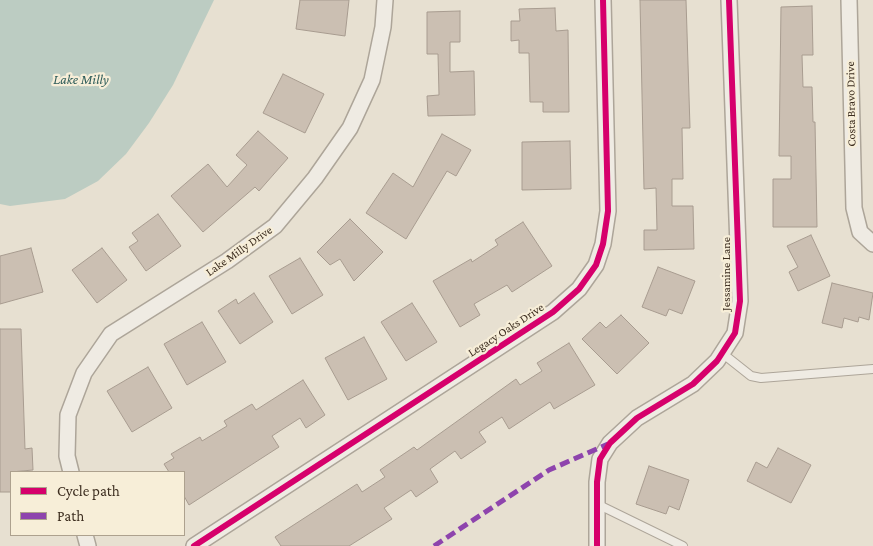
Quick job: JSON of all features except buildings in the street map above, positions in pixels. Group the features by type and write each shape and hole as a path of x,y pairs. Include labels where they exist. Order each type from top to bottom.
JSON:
{"street":[{"name":"Lake Milly Drive","path":"70,471 67,456 68,415 84,373 111,334 227,261 275,226 315,178 350,128 372,80 383,27 385,0"},
{"name":"Legacy Oaks Drive","path":"194,546 553,312 579,289 596,265 603,244 608,211 603,0"},
{"name":"Jessamine Lane","path":"597,546 597,482 600,459 610,443 637,418 693,384 717,361 735,333 740,302 730,0"},
{"name":"Costa Bravo Drive","path":"849,0 854,208 860,232 873,244"}],"lane":[{"path":"722,354 751,376 766,379 873,369"},
{"path":"597,504 683,546"}],"water":[{"name":"Lake Milly","path":"0,0 214,0 173,85 149,123 126,154 98,181 65,199 10,206 0,204"}],"marked path":[{"path":"434,546 549,470 608,444"}],"cycle path":[{"path":"194,546 553,312 579,289 596,265 603,244 608,211 603,0"},
{"path":"597,546 597,482 600,459 610,443 637,418 693,384 717,361 735,333 740,301 729,0"}]}
